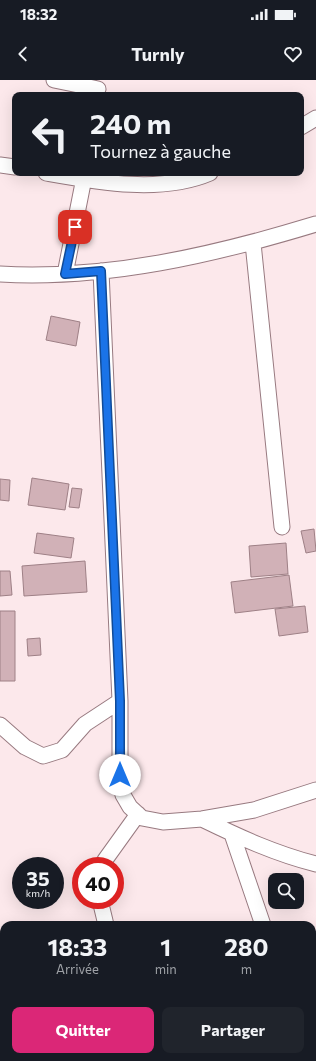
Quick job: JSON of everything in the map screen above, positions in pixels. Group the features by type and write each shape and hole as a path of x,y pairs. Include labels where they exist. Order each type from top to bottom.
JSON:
{"street":[{"path":"54,80 98,88"},
{"path":"304,124 316,118"},
{"path":"0,165 12,167"},
{"path":"65,274 85,176 148,185 184,182 201,176"},
{"path":"0,274 65,274 153,265 253,243 316,224"},
{"path":"253,243 282,528"},
{"path":"101,271 120,701 120,775 123,795 130,808 142,818 163,822 202,819 254,810 316,790"},
{"path":"0,724 25,747 43,756 62,750 85,724 120,701"},
{"path":"106,857 138,814"},
{"path":"202,819 232,834 293,859 316,864"},
{"path":"232,834 262,921"},
{"path":"102,909 105,921"}],"building":[{"path":"51,316 80,322 76,346 46,340"},
{"path":"32,478 69,484 65,510 28,505"},
{"path":"0,479 10,480 9,501 0,500"},
{"path":"72,488 82,489 79,508 69,507"},
{"path":"314,529 316,551 306,553 301,531"},
{"path":"37,533 74,538 71,558 34,553"},
{"path":"286,543 288,574 251,577 249,546"},
{"path":"85,561 87,592 24,596 22,566"},
{"path":"0,571 10,571 12,595 0,596"},
{"path":"289,575 293,606 235,613 231,582"},
{"path":"305,606 308,632 279,636 275,609"},
{"path":"0,611 15,611 15,681 0,681"},
{"path":"40,638 41,655 28,656 27,639"}],"route":[{"path":"75,227 65,274 101,271 120,701 120,775"}]}
